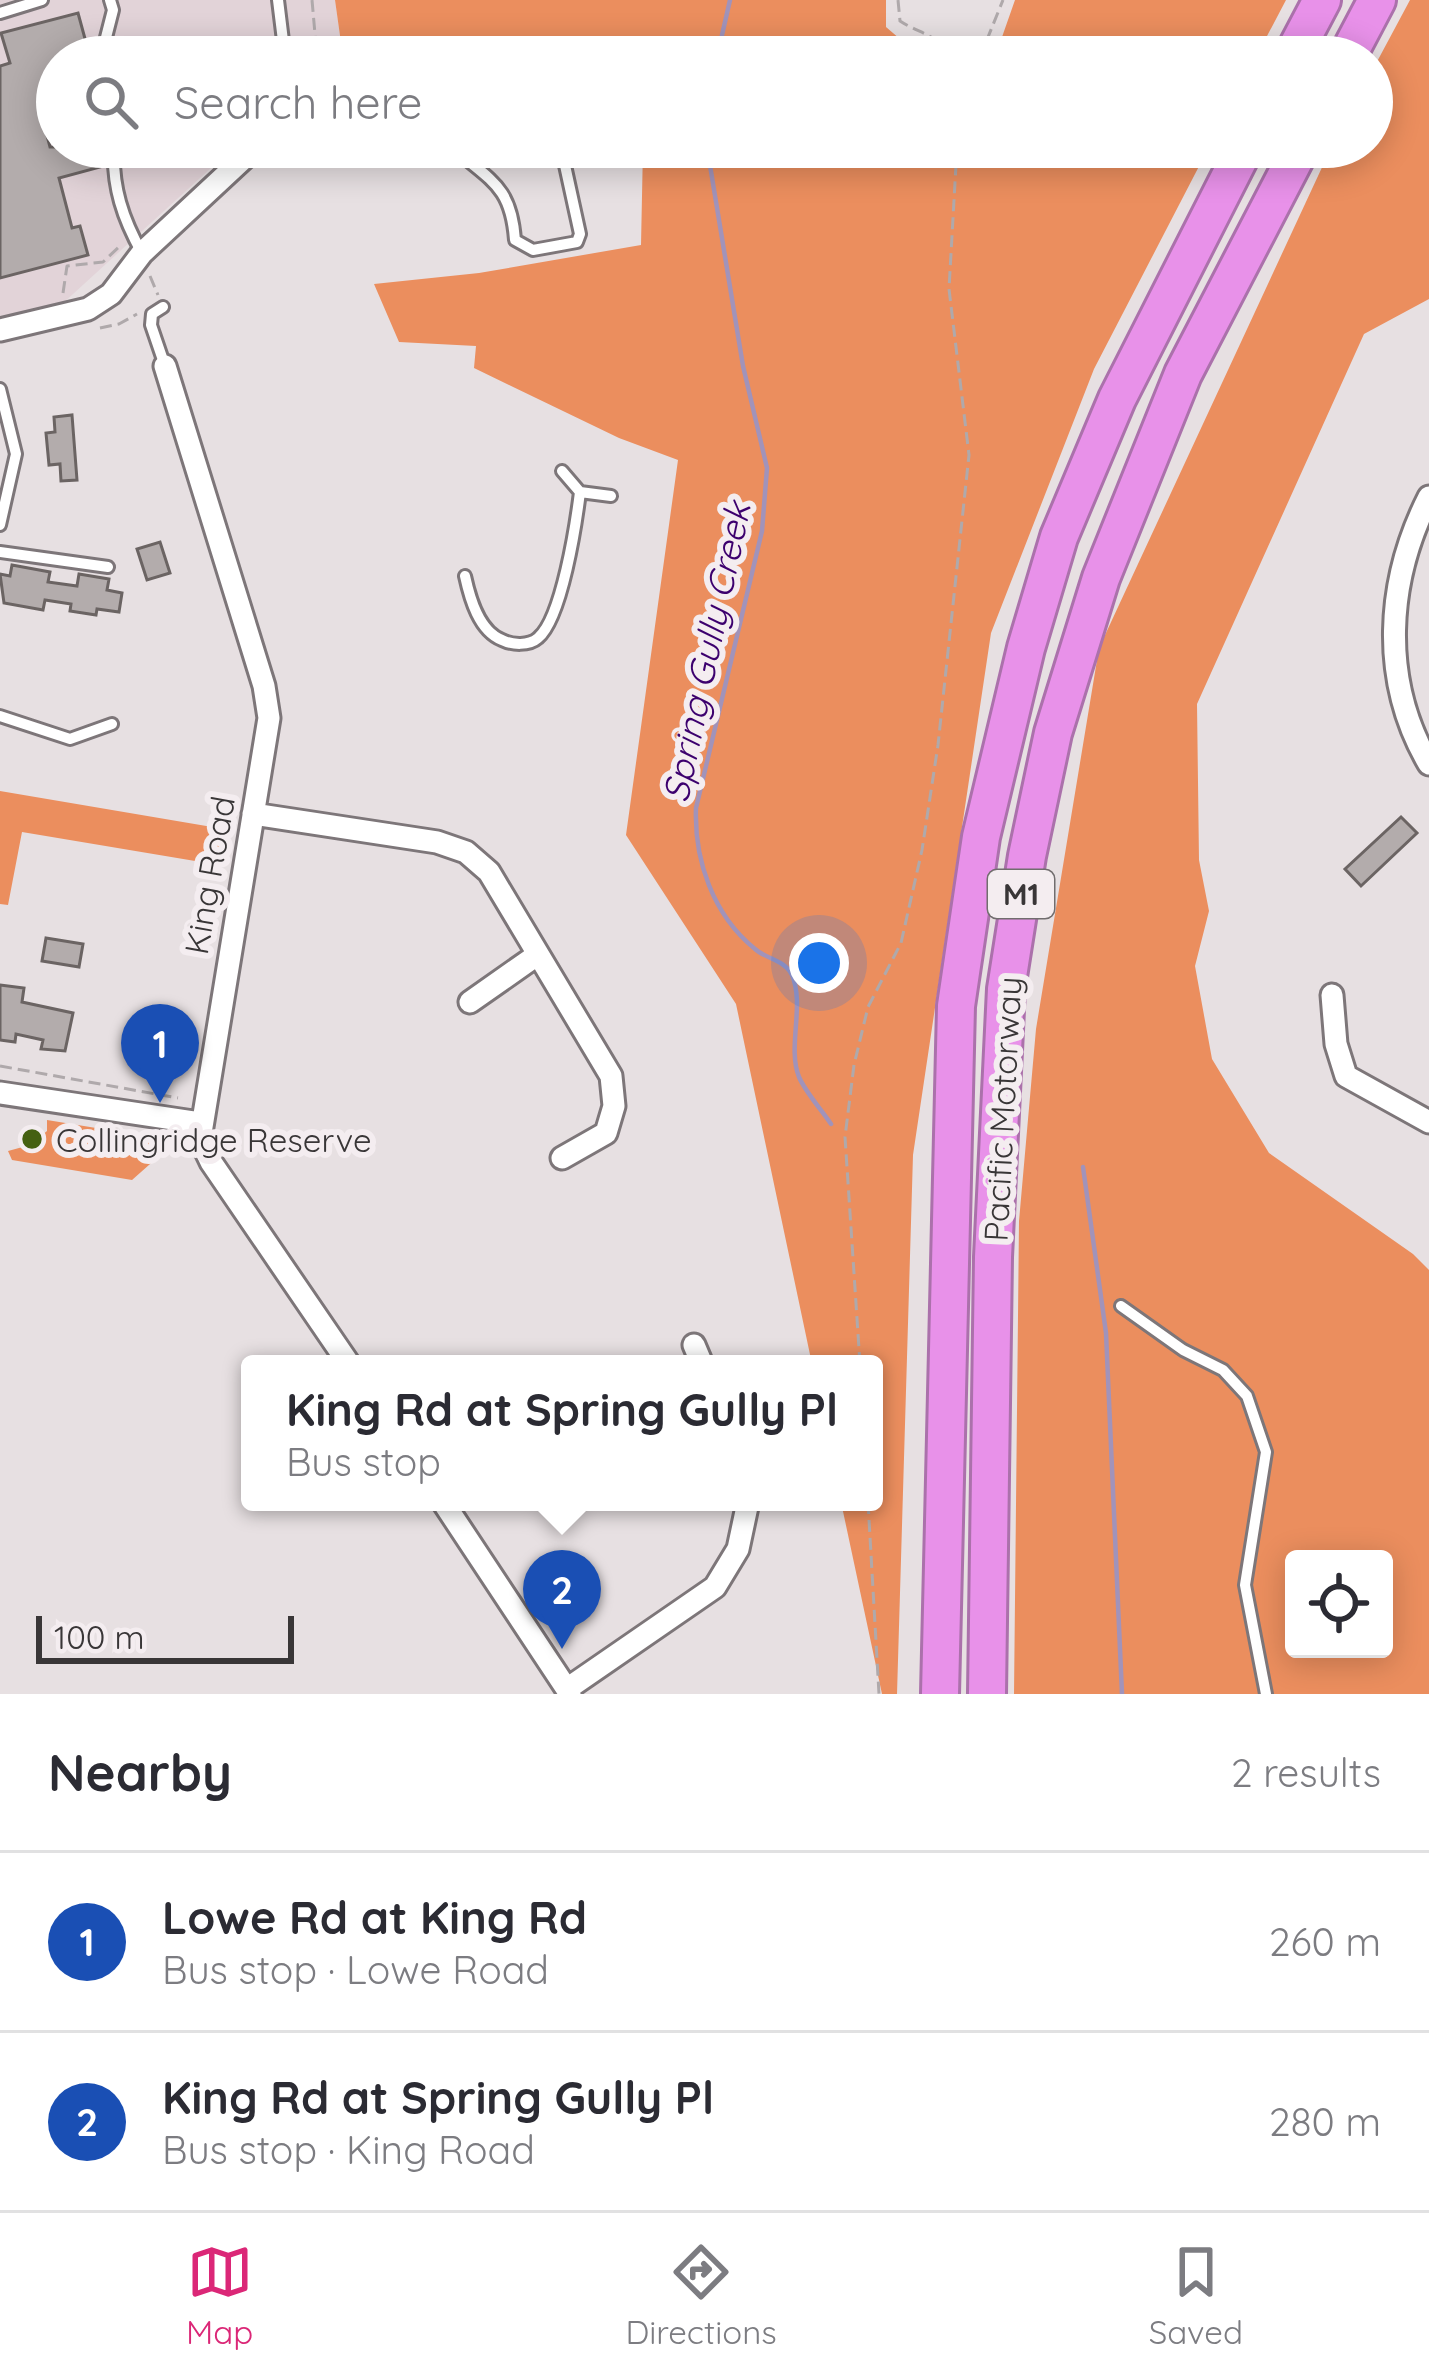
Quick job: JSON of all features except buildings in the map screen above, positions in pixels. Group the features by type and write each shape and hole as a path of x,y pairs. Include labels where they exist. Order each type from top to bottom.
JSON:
{"highway":[{"path":"1303,36 1322,0"},
{"path":"1358,36 1378,0"},
{"name":"Pacific Motorway","path":"940,1694 956,1006 982,837 1026,648 1060,537 1117,399 1234,168"},
{"name":"Pacific Motorway","path":"986,1694 995,1212 1006,989 1028,856 1053,733 1101,578 1184,374 1290,168"}],"street":[{"path":"0,330 94,318 137,244 230,168"},
{"name":"King Road","path":"165,366 264,686 268,718 200,1123"},
{"path":"1429,497 1405,550 1394,645 1402,699 1429,764"},
{"path":"253,814 437,842 466,853 489,872 610,1076 614,1106 606,1133 562,1157"},
{"path":"470,1002 537,955"},
{"path":"1332,995 1336,1044 1346,1076 1428,1120"},
{"path":"0,1093 200,1123 204,1151 343,1355"},
{"path":"449,1511 569,1691 715,1587 738,1549 746,1511"}],"lane":[{"path":"0,13 42,0"},
{"path":"106,36 113,10 110,0"},
{"path":"278,0 283,36"},
{"path":"113,168 123,219 137,244"},
{"path":"475,168 506,197 513,208 515,240 532,250 577,242 580,234 566,168"},
{"path":"163,308 152,314 151,325 165,366"},
{"path":"0,389 16,454 0,525"},
{"path":"562,471 580,492 611,496"},
{"path":"465,576 473,605 490,633 512,644 539,638 555,606 572,550 580,492"},
{"path":"0,552 108,567"},
{"path":"0,716 70,739 112,724"},
{"path":"1120,1306 1183,1350 1223,1370 1247,1396 1266,1452 1245,1586 1266,1694"}],"path":[{"path":"312,0 315,36"},
{"path":"898,0 900,21 929,36"},
{"path":"988,36 1003,0"},
{"path":"860,1355 848,1119 854,1065 868,1006 902,943 922,850 969,455 949,290 956,168"},
{"path":"62,298 68,266 103,262 137,244 163,308"},
{"path":"94,318 119,324 136,314 151,325"},
{"path":"0,1066 178,1098"},
{"path":"869,1511 879,1694"}],"shaded area":[{"path":"0,0 335,0 340,36 36,36 36,168 211,168 61,305 0,316"},
{"path":"335,0 886,0 886,27 896,36 340,36"},
{"path":"1015,0 1286,0 1267,36 1002,36"},
{"path":"1410,0 1429,0 1429,299 1364,334 1197,704 1199,860 1209,911 1195,966 1212,1059 1269,1153 1429,1270 1429,1694 1014,1694 1019,1221 1036,1029 1099,648 1322,168 1393,168 1391,36"},
{"path":"643,168 1198,168 1094,369 991,633 913,1155 897,1694 882,1694 843,1511 883,1511 883,1355 810,1355 736,1004 626,835 678,460 619,438 474,368 476,346 399,342 374,284 479,273 641,245"},
{"path":"0,791 224,829 219,865 22,832 8,905 0,904"},
{"path":"47,1120 176,1141 132,1180 12,1160 8,1151 30,1145 47,1131"}],"waterway":[{"name":"Spring Gully Creek","path":"722,36 730,0"},
{"name":"Spring Gully Creek","path":"710,168 743,366 767,468 762,531 696,808 698,847 709,885 728,920 755,949 792,975 799,1077 831,1124"},
{"name":"Spring Gully Creek","path":"1083,1167 1106,1333 1122,1694"}],"place":[{"name":"Lowe Rd at King Rd","path":"160,1103"},
{"name":"Collingridge Reserve","path":"32,1139"},
{"name":"King Rd at Spring Gully Pl","path":"562,1649"}]}
